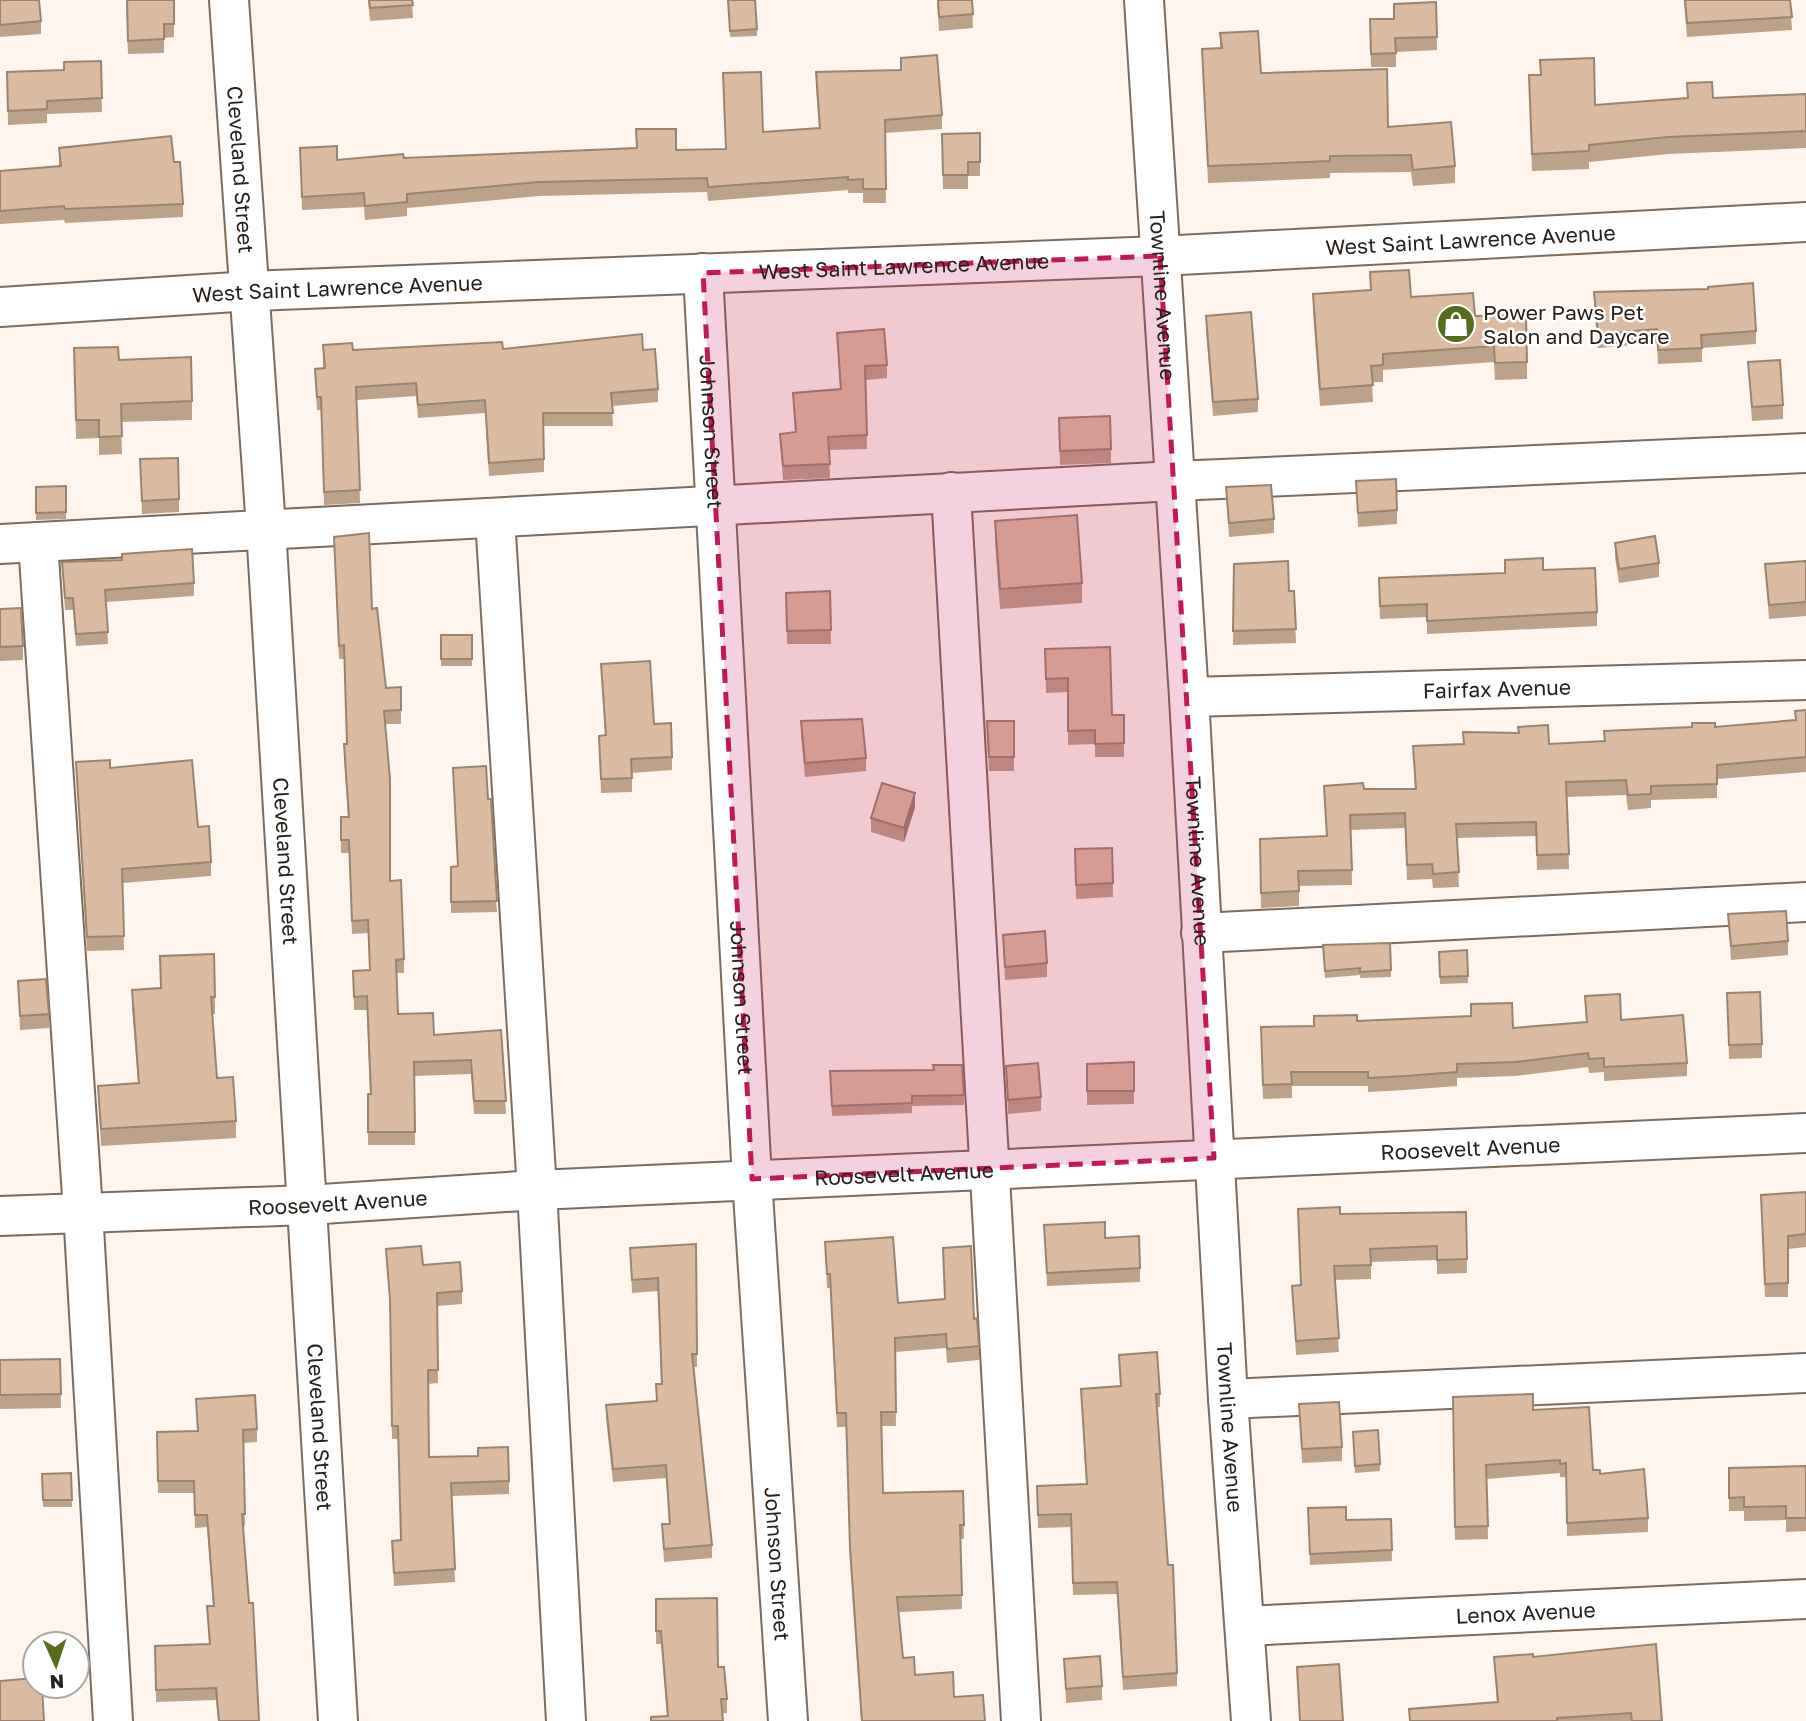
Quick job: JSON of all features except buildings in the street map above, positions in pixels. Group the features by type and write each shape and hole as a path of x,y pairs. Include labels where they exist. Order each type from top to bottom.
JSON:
{"street":[{"name":"Cleveland Street","path":"229,0 251,291 338,1721"},
{"name":"Townline Avenue","path":"1143,0 1189,697 1228,1399 1251,1721"},
{"name":"West Saint Lawrence Avenue","path":"0,307 251,291 1160,256 1806,222"},
{"name":"Johnson Street","path":"703,274 752,1179 788,1721"},
{"path":"0,544 951,492 1806,453"},
{"path":"951,492 1021,1721"},
{"path":"495,518 537,1190 566,1721"},
{"path":"38,542 114,1721"},
{"name":"Fairfax Avenue","path":"1189,697 1806,680"},
{"path":"1201,933 1806,902"},
{"name":"Roosevelt Avenue","path":"0,1216 307,1205 752,1179 1806,1133"},
{"path":"1228,1399 1806,1373"},
{"name":"Lenox Avenue","path":"1246,1626 1806,1599"}],"highlighted area":[{"path":"1160,256 1214,1158 752,1179 703,273"}],"place":[{"name":"Power Paws Pet Salon and Daycare","path":"1456,324"}]}
